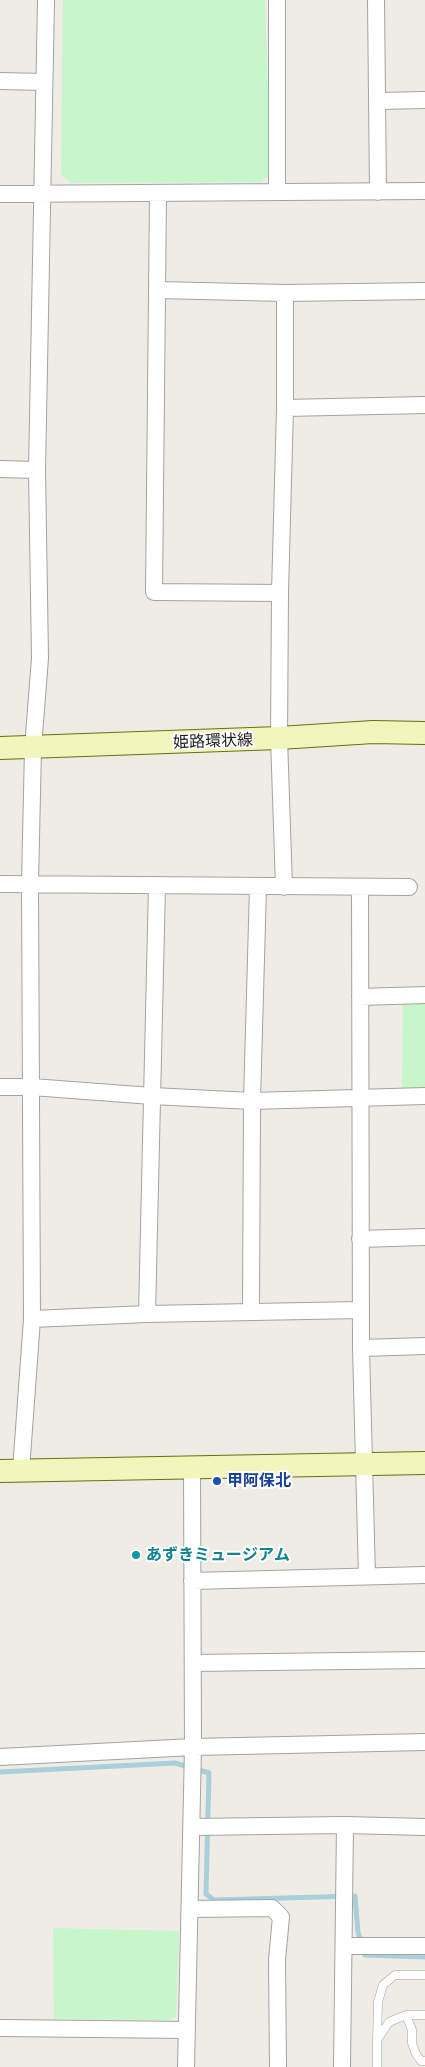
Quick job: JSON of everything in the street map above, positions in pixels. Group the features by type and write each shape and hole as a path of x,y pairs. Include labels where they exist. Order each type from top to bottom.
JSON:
{"main road":[{"name":"姫路環状線","path":"0,748 279,738 373,732 425,733"},
{"path":"10,1471 425,1463"}],"street":[{"path":"10,1471 32,1319 30,883 33,748 40,658 37,470 46,0"},
{"path":"277,191 278,0"},
{"path":"376,0 378,192"},
{"path":"0,81 44,82"},
{"path":"378,101 425,100"},
{"path":"0,194 425,191"},
{"path":"158,193 154,592 280,593"},
{"path":"157,290 285,293 425,291"},
{"path":"284,887 279,738 280,593 285,408 285,293"},
{"path":"285,408 425,405"},
{"path":"0,468 37,470"},
{"path":"0,884 409,887"},
{"path":"147,1314 157,885"},
{"path":"251,1311 252,1101 258,887"},
{"path":"360,887 360,1310 367,1576"},
{"path":"360,996 425,995"},
{"path":"0,1087 32,1087 252,1101 425,1096"},
{"path":"360,1239 425,1237"},
{"path":"32,1319 251,1311 360,1310"},
{"path":"361,1348 425,1346"},
{"path":"186,2067 190,1908 202,1827 193,1747 192,1467"},
{"path":"192,1581 425,1575"},
{"path":"192,1663 425,1660"},
{"path":"0,1757 193,1747 425,1742"},
{"path":"202,1827 345,1825 425,1827"},
{"path":"342,2067 345,1825"},
{"path":"190,1908 272,1908 281,1917 277,1960 278,2067"},
{"path":"344,1946 425,1946"},
{"path":"0,2028 187,2030"}],"lane":[{"path":"377,2067 378,2002 383,1985 395,1975 425,1975"},
{"path":"378,2040 389,2022 406,2015 425,2015"},
{"path":"406,2015 412,2030 412,2043 416,2054 421,2061 425,2061"}],"green space":[{"path":"63,0 265,0 271,174 261,182 70,183 61,174"},
{"path":"403,1002 425,1002 425,1089 402,1089"},
{"path":"53,1928 179,1931 176,2017 170,2020 54,2019"}],"waterway":[{"path":"0,1772 175,1763 209,1773 206,1894 214,1900 355,1896 358,1932 365,1955 425,1957"}],"place":[{"name":"甲阿保北","path":"217,1481"},
{"name":"あずきミュージアム","path":"136,1555"}]}
